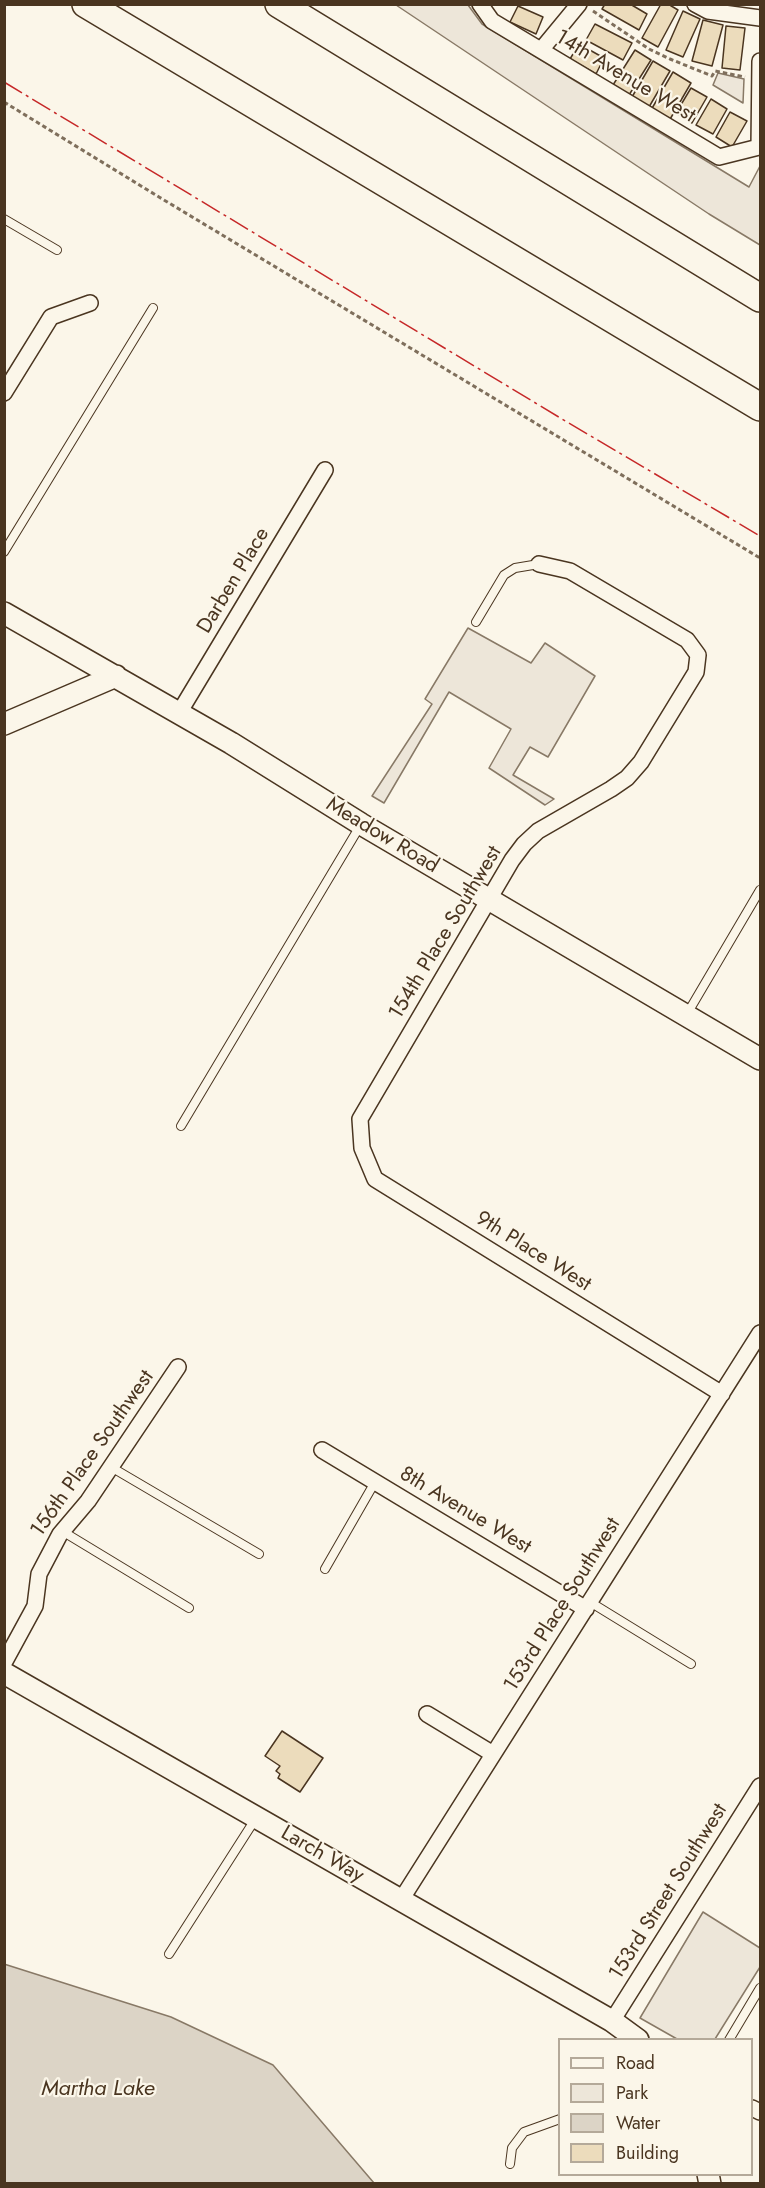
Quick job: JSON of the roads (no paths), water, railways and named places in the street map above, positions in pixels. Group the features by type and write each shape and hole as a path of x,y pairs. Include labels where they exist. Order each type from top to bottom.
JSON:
{"highway":[{"path":"86,4 760,407"},
{"path":"279,4 760,298"}],"street":[{"name":"14th Avenue West","path":"480,4 492,21 719,158 759,147"},
{"path":"541,50 579,4"},
{"path":"695,4 708,11 760,18"},
{"path":"759,147 760,61"},
{"path":"4,393 51,317 90,303"},
{"name":"Darben Place","path":"179,713 325,470"},
{"name":"154th Place Southwest","path":"360,1119 512,860 524,844 538,831 611,789 627,777 641,762 696,672 698,655 687,640 570,571 539,564"},
{"name":"Meadow Road","path":"4,613 179,713 361,824 760,1059"},
{"path":"4,724 116,676"},
{"name":"9th Place West","path":"360,1119 362,1148 375,1179 722,1394"},
{"name":"153rd Place Southwest","path":"401,1900 760,1333"},
{"name":"156th Place Southwest","path":"4,1663 35,1606 39,1574 62,1531 88,1501 178,1367"},
{"name":"8th Avenue West","path":"322,1450 588,1605"},
{"name":"Larch Way","path":"4,1673 612,2021 633,2038"},
{"path":"427,1714 493,1754"},
{"name":"153rd Street Southwest","path":"612,2021 760,1786"}],"lane":[{"path":"4,219 57,250"},
{"path":"4,552 153,308"},
{"path":"476,622 504,575 515,568 539,564"},
{"path":"181,1126 361,824"},
{"path":"687,1015 760,890"},
{"path":"111,1467 259,1554"},
{"path":"325,1569 375,1482"},
{"path":"62,1531 189,1608"},
{"path":"588,1605 691,1664"},
{"path":"169,1954 256,1817"},
{"path":"730,2038 760,1988"},
{"path":"510,2164 512,2148 524,2132 558,2119"}],"water":[{"name":"Martha Lake","path":"4,1964 171,2017 273,2065 374,2183 5,2183"}]}
